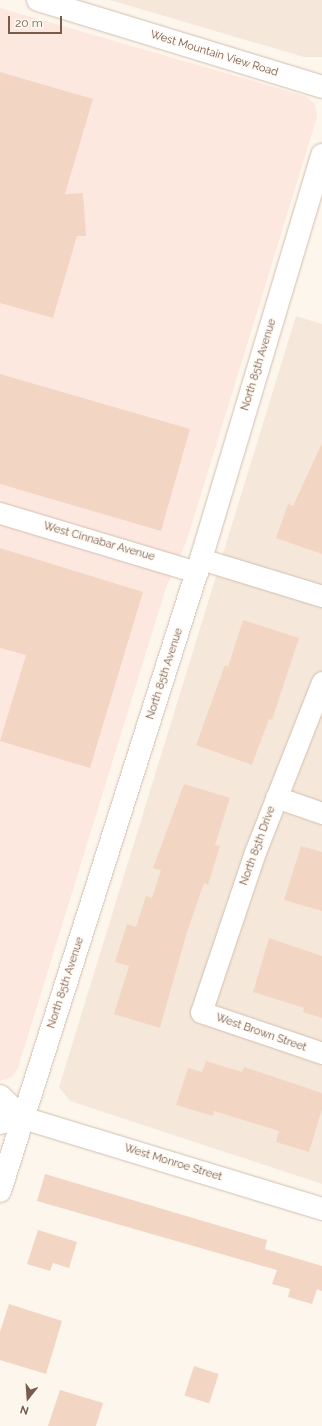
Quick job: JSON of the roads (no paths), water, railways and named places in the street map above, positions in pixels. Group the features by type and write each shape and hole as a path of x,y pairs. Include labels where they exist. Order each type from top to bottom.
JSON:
{"street":[{"name":"West Mountain View Road","path":"38,0 72,5 322,87"},
{"name":"North 85th Avenue","path":"0,1191 199,566 322,155"},
{"name":"West Cinnabar Avenue","path":"0,513 199,566 322,596"},
{"name":"North 85th Drive","path":"200,1012 276,797 322,682"},
{"path":"276,797 322,813"},
{"name":"West Brown Street","path":"200,1012 322,1054"},
{"name":"West Monroe Street","path":"0,1096 23,1118 322,1209"},
{"name":"West Monroe Street","path":"0,1123 23,1118"}]}
